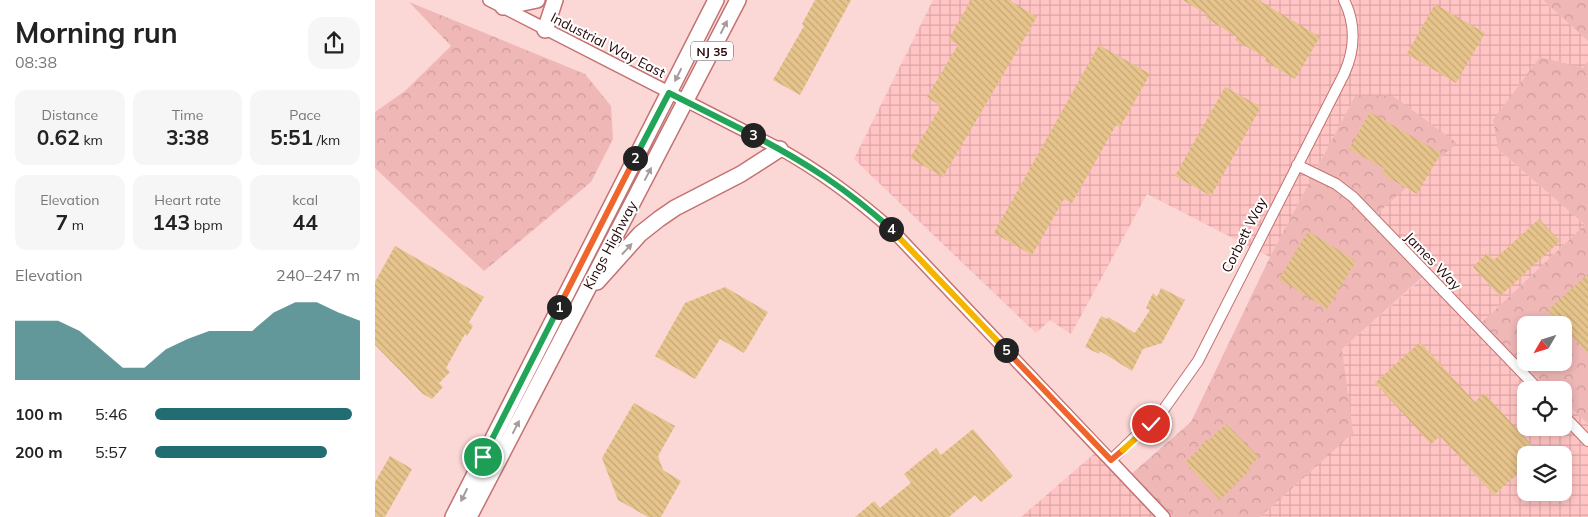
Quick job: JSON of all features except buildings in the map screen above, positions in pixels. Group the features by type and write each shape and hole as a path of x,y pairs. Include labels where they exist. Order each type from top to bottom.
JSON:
{"main road":[{"path":"503,7 537,0"},
{"path":"545,30 555,0"},
{"name":"Kings Highway","path":"453,517 716,0"},
{"name":"Kings Highway","path":"469,517 582,297 687,102 738,0"},
{"path":"582,297 640,234 659,219 675,208 741,174 780,149"}],"street":[{"name":"Industrial Way East","path":"489,0 780,149 828,178 892,230 1164,517"},
{"name":"Corbett Way","path":"1111,460 1151,424 1193,368 1344,74 1351,54 1353,26 1344,0"},
{"name":"James Way","path":"1297,165 1336,184 1353,197 1530,381"},
{"path":"1572,425 1588,442"}],"shaded area":[{"path":"933,0 1543,0 1588,41 1588,61 1584,68 1498,149 1585,225 1480,324 1517,358 1517,371 1531,371 1541,381 1517,381 1517,436 1572,436 1572,409 1588,424 1588,517 1260,517 1352,433 1342,349 1428,273 1373,217 1355,96 1270,257 1147,194 1071,334 1050,320 1036,333 854,159"},
{"path":"1102,447 1169,517 1021,517"}],"green space":[{"path":"1543,0 1588,0 1588,41"},
{"path":"409,2 585,74 611,106 613,139 591,182 484,271 375,168 375,112 405,91 451,46"},
{"path":"1540,57 1583,68 1588,61 1588,424 1572,409 1572,381 1541,381 1531,371 1573,371 1573,316 1517,316 1517,358 1480,324 1585,225 1498,149 1493,120"},
{"path":"1355,96 1393,96 1457,143 1373,217 1428,272 1342,349 1353,433 1260,517 1169,517 1129,476 1191,422 1270,257"}],"route":[{"path":"483,457 669,93 813,167 853,196 892,230 1111,460 1151,424"}]}
